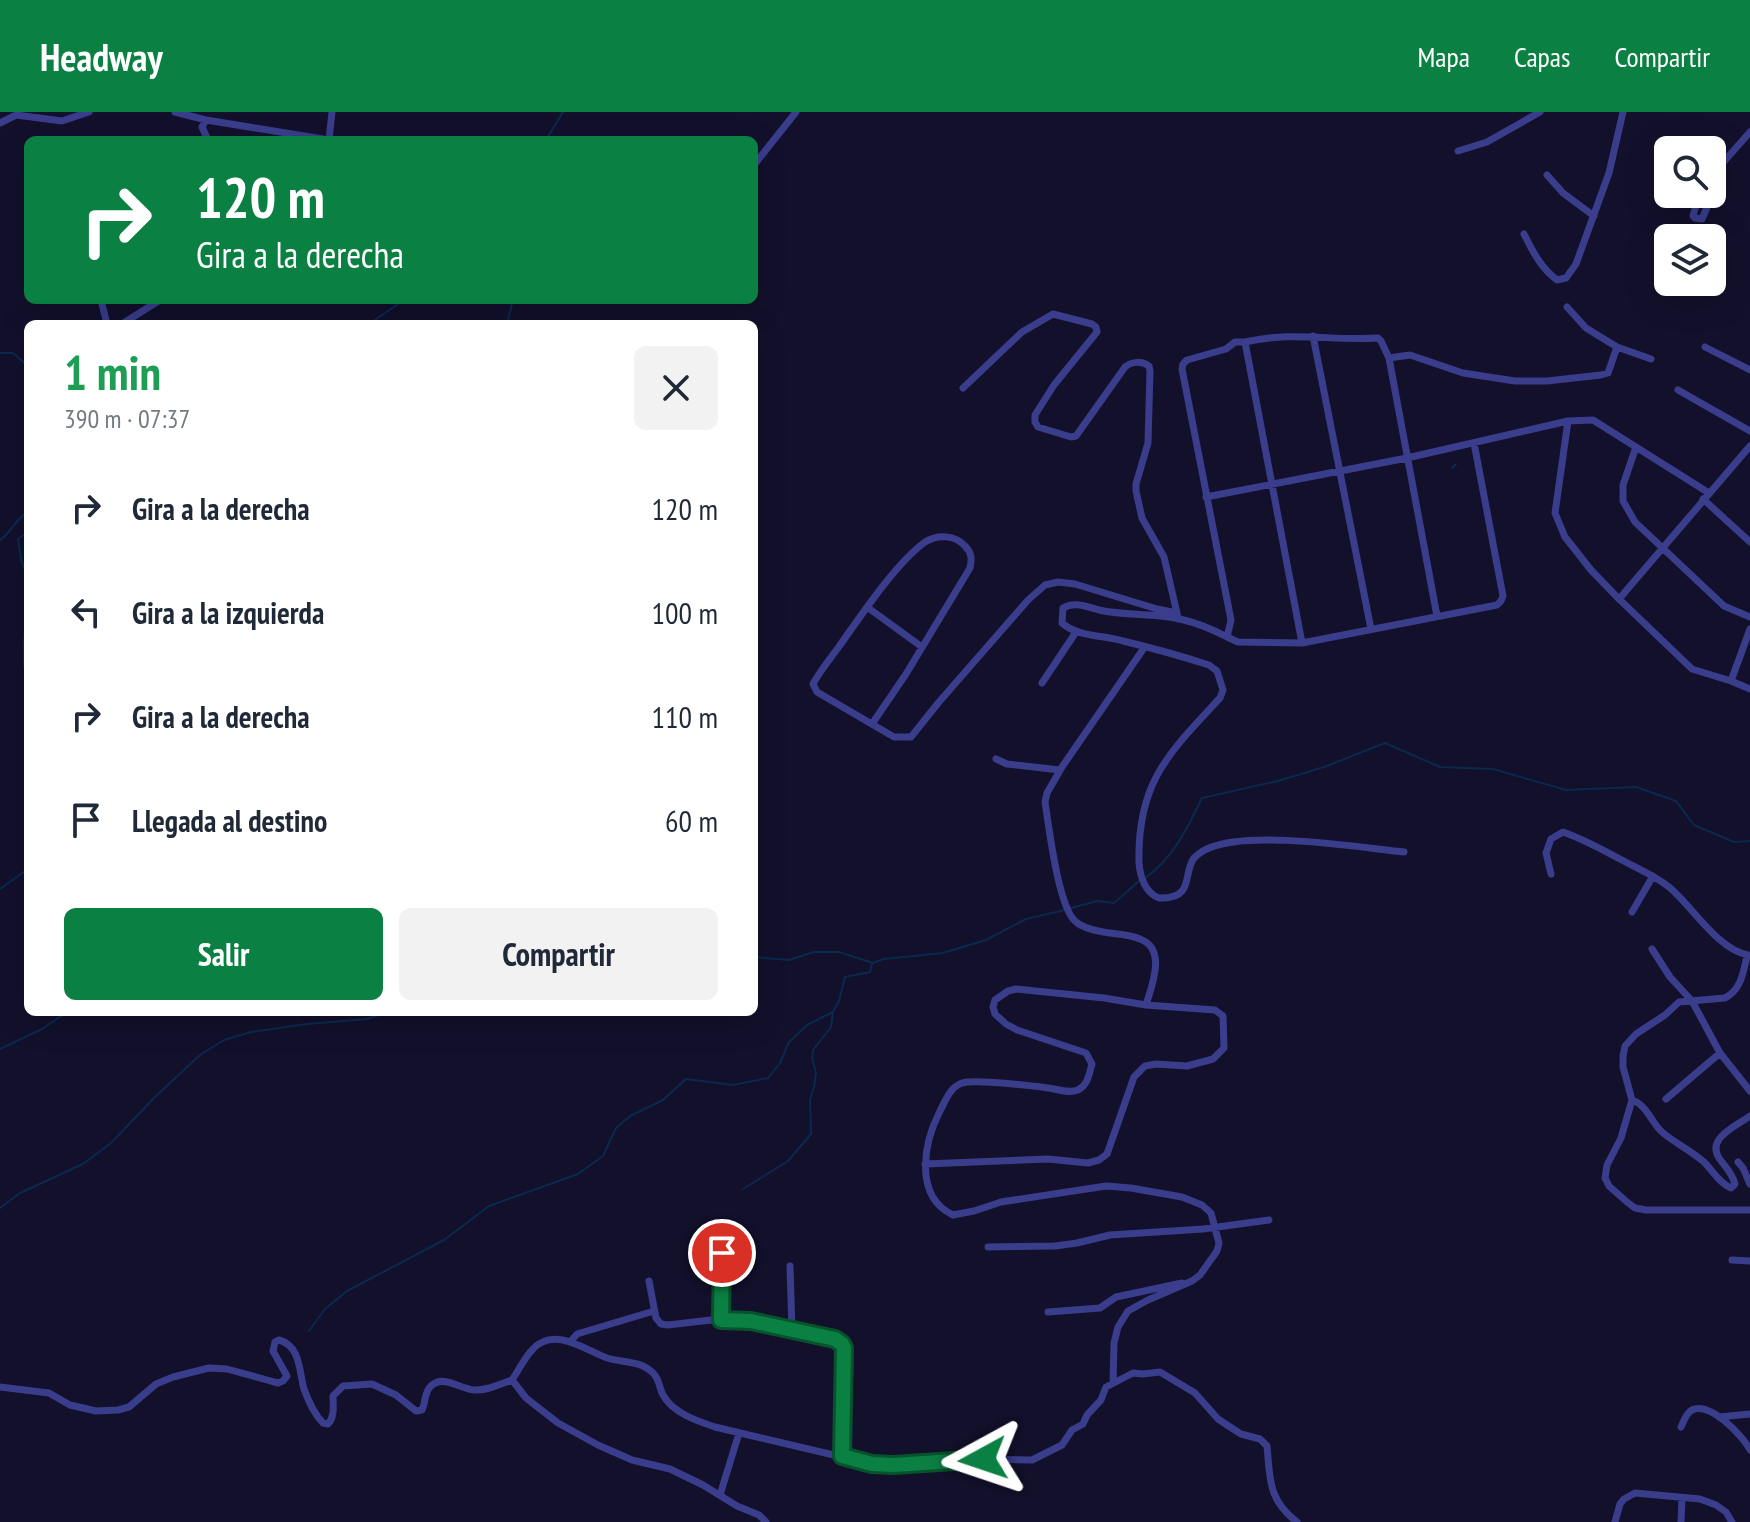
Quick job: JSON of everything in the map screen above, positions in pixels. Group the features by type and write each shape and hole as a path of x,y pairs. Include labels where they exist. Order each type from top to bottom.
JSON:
{"street":[{"path":"0,123 16,115 62,121 89,112"},
{"path":"175,112 304,136"},
{"path":"329,136 332,112"},
{"path":"758,160 796,112"},
{"path":"1458,151 1487,142 1540,112"},
{"path":"1524,234 1546,272 1557,280 1566,278 1576,264 1609,173 1623,112"},
{"path":"206,120 202,127 206,136"},
{"path":"1726,160 1750,132"},
{"path":"1547,175 1563,193 1594,216"},
{"path":"1694,208 1693,216 1699,219 1705,215 1707,208"},
{"path":"128,320 154,304"},
{"path":"1567,307 1586,328 1617,347 1651,359"},
{"path":"963,388 1022,332 1056,314 1092,324 1097,332 1054,385 1035,415 1038,427 1076,436 1125,367 1132,362 1149,366 1148,439 1136,491 1142,518 1164,557 1177,616"},
{"path":"1313,336 1371,629"},
{"path":"1227,637 1231,620 1182,369 1187,360 1226,349 1235,342 1263,338 1313,336 1349,340 1378,338 1381,341 1389,358 1437,616"},
{"path":"1245,342 1302,643"},
{"path":"1389,358 1410,355 1463,373 1515,381 1547,381 1608,373 1617,347"},
{"path":"1705,347 1750,370"},
{"path":"1678,390 1750,431"},
{"path":"1206,497 1407,458 1568,421 1593,420 1706,496 1750,542"},
{"path":"1568,421 1555,513 1565,537 1591,570 1692,669 1750,689"},
{"path":"872,724 970,568 972,559 968,549 957,539 945,536 927,541 899,569 867,607 813,684 817,692 894,737 911,737 1028,600 1045,585 1058,582 1075,584 1177,616 1238,642 1302,643 1497,605 1503,596 1474,443"},
{"path":"1619,599 1750,446"},
{"path":"1636,447 1623,485 1623,501 1635,522 1724,606 1750,617"},
{"path":"1177,616 1117,613 1079,605 1063,608 1062,623 1076,632 1123,641 1209,665 1217,671 1223,690 1220,698 1162,764 1148,791 1139,842 1142,878 1148,890 1158,898 1178,895 1187,885 1192,860 1222,843 1289,842 1404,852"},
{"path":"867,607 922,647"},
{"path":"1731,681 1750,629"},
{"path":"1042,683 1076,632"},
{"path":"1144,648 1060,770 1045,802 1063,900 1070,916 1084,927 1139,938 1155,955 1156,963 1146,1005"},
{"path":"996,759 1007,764 1060,770"},
{"path":"1551,874 1546,853 1551,839 1563,832 1583,839 1653,876 1685,901 1718,937 1738,952 1749,955 1740,982 1730,996 1679,1002 1625,1046 1623,1067 1632,1100 1605,1178 1609,1186 1635,1208 1750,1210"},
{"path":"1632,912 1653,876"},
{"path":"1652,949 1670,977 1692,1001 1720,1053 1750,1091"},
{"path":"925,1164 1048,1159 1088,1163 1099,1160 1107,1154 1134,1077 1145,1066 1187,1066 1213,1059 1224,1048 1223,1016 1215,1010 1016,989 1001,995 993,1007 999,1019 1017,1030 1086,1053 1092,1064 1088,1080 1076,1091 1068,1092 981,1082 957,1085 951,1090 934,1122 926,1148 925,1164 927,1183 931,1194 940,1207 953,1215 1001,1202 1106,1186 1182,1197 1202,1205 1211,1213 1219,1243 1217,1251 1192,1281 1128,1311 1116,1335 1113,1383"},
{"path":"1666,1099 1720,1053"},
{"path":"1632,1100 1644,1107 1663,1133 1703,1161 1723,1184 1731,1188 1735,1184 1734,1178 1718,1159 1714,1147 1723,1135 1750,1116"},
{"path":"1738,1162 1750,1184"},
{"path":"988,1247 1055,1246 1110,1235 1269,1220"},
{"path":"718,1235 722,1253 721,1320"},
{"path":"1732,1260 1750,1261"},
{"path":"790,1266 792,1330"},
{"path":"649,1281 654,1311 661,1324 751,1321 835,1339 842,1344 842,1456"},
{"path":"1048,1312 1100,1308 1116,1297 1131,1292 1192,1281"},
{"path":"571,1341 577,1334 654,1311"},
{"path":"0,1387 49,1393 85,1410 118,1410 129,1407 156,1384 209,1368 242,1372 278,1383 283,1381 287,1376 285,1370 273,1351 275,1342 279,1340 285,1342 296,1356 304,1389 318,1418 328,1424 331,1421 333,1396 343,1386 372,1384 396,1395 416,1411 422,1410 428,1389 433,1384 455,1383 479,1390 512,1380 538,1344 563,1339 609,1359 633,1362 648,1369 659,1381 665,1399 696,1420 872,1464 894,1465 983,1459 1032,1460 1062,1445 1072,1430 1083,1424 1101,1400 1106,1387 1133,1373 1160,1372 1195,1393 1218,1419 1241,1434 1263,1441 1267,1446 1271,1489 1289,1516 1297,1522"},
{"path":"512,1380 526,1398 558,1423 632,1460 670,1469 759,1515 766,1522"},
{"path":"1681,1427 1687,1414 1701,1408 1719,1417 1740,1435 1750,1450"},
{"path":"1719,1417 1750,1414"},
{"path":"720,1495 739,1433"},
{"path":"1615,1522 1620,1504 1635,1493 1700,1499 1726,1512 1732,1522"},
{"path":"1681,1522 1682,1498"}],"waterway":[{"path":"548,136 563,112"},
{"path":"375,320 398,304"},
{"path":"508,320 512,304"},
{"path":"0,353 13,353 24,363"},
{"path":"1452,468 1456,464"},
{"path":"0,540 24,515"},
{"path":"24,535 18,539 24,567"},
{"path":"24,645 24,665"},
{"path":"1145,878 1171,852 1202,798 1278,781 1385,743 1440,767 1493,769 1566,790 1636,787 1676,801 1694,825 1734,842 1750,841"},
{"path":"0,889 24,872"},
{"path":"1071,908 1097,901 1114,903 1139,881"},
{"path":"758,957 789,960 814,952 839,952 873,963 884,959 943,953 986,940 1026,919 1065,910"},
{"path":"743,1189 788,1161 811,1134 810,1100 816,1073 813,1050 831,1027 845,977 870,972 872,964"},
{"path":"309,1331 325,1309 347,1291 444,1240 489,1206 578,1174 603,1156 616,1128 630,1116 663,1100 686,1079 733,1085 768,1078 780,1063 789,1042 807,1025 833,1012"},
{"path":"0,1049 61,1016"},
{"path":"0,1208 20,1193 83,1164 111,1143 200,1055 224,1040 251,1032 376,1016"}],"route":[{"path":"722,1253 721,1320 751,1321 835,1339 842,1344 842,1456 872,1464 894,1465 983,1459"}]}
